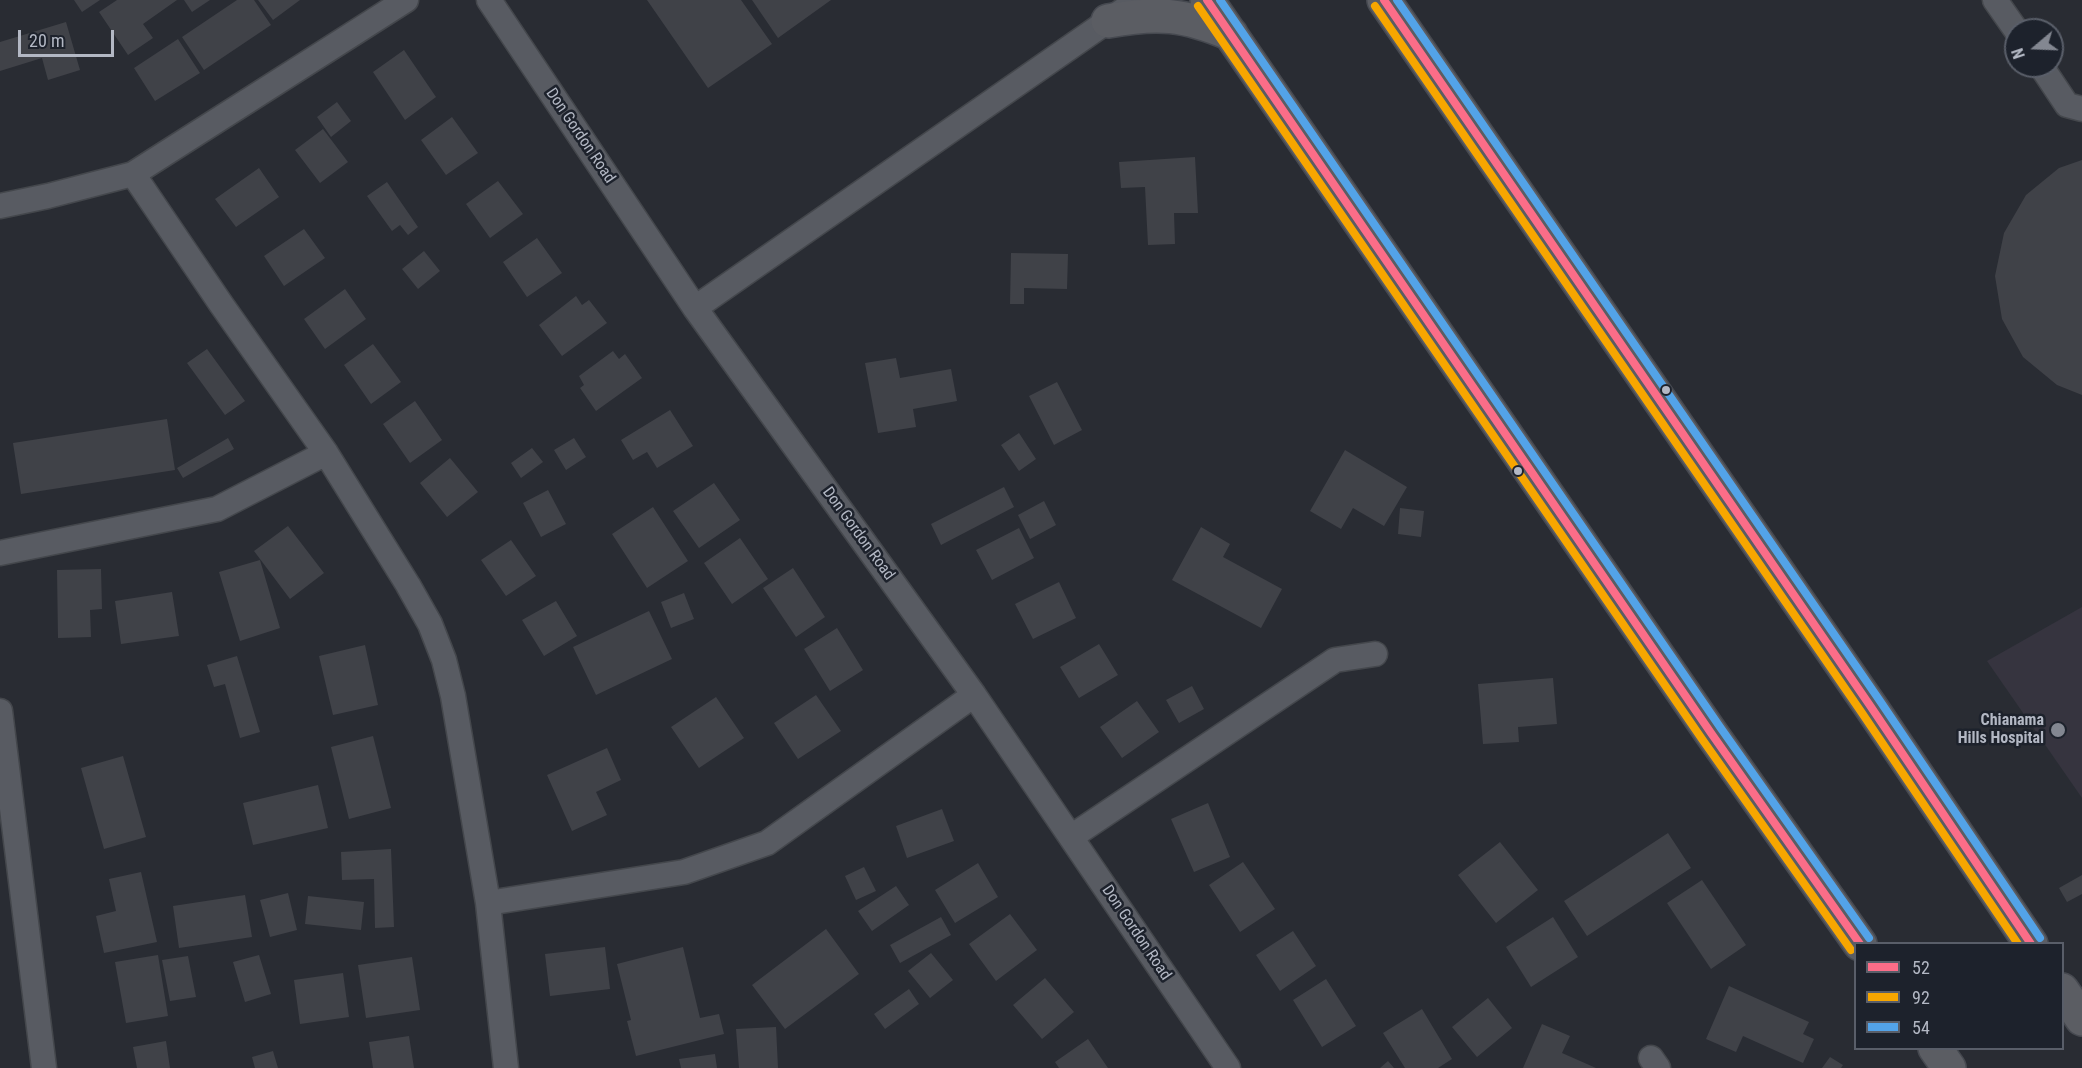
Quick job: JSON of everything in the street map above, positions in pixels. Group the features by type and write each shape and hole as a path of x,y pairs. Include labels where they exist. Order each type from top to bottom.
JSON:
{"main road":[{"path":"1208,0 1697,714 1859,942"},
{"path":"1384,0 1871,707 2030,942"},
{"path":"1116,10 1140,15 1170,15 1202,22 1231,34"},
{"path":"2064,993 2082,1019"},
{"path":"1936,1050 1949,1068"}],"street":[{"path":"0,206 133,174 406,0"},
{"name":"Don Gordon Road","path":"489,0 695,308 974,695 1228,1068"},
{"path":"695,308 1116,10 1138,0"},
{"path":"1995,0 2008,18"},
{"path":"2049,78 2067,105 2082,109"},
{"path":"133,174 326,453 430,624 444,660 453,696 488,903 506,1068"},
{"path":"0,553 217,509 326,453"},
{"path":"1071,837 1335,660 1374,654"},
{"path":"488,903 684,872 767,843 974,695"},
{"path":"0,711 44,1068"}],"shaded area":[{"name":"Chianama Hills Hospital","path":"2082,607 2082,798 1987,661"}],"building":[{"path":"74,0 100,0 82,12"},
{"path":"117,0 177,0 143,24 153,38 128,55 99,12"},
{"path":"184,0 210,0 192,12"},
{"path":"237,0 254,0 271,25 204,70 182,37"},
{"path":"258,0 300,0 273,20"},
{"path":"647,0 741,0 772,44 708,88"},
{"path":"752,0 831,0 778,38"},
{"path":"66,22 80,70 48,80 42,58 0,71 0,42"},
{"path":"178,39 200,73 155,101 134,68"},
{"path":"404,50 436,97 405,120 373,72"},
{"path":"337,102 351,121 331,137 317,117"},
{"path":"452,117 478,153 446,175 421,140"},
{"path":"323,129 348,162 320,183 295,150"},
{"path":"1195,157 1198,213 1174,213 1175,244 1148,245 1145,187 1121,188 1119,162"},
{"path":"2082,160 2082,395 2057,385 2023,357 2002,319 1995,276 2004,233 2026,195 2059,168"},
{"path":"259,168 279,197 236,227 215,199"},
{"path":"498,181 523,214 490,238 466,204"},
{"path":"387,182 418,227 408,235 400,225 392,231 367,196"},
{"path":"304,229 325,258 284,286 264,256"},
{"path":"537,238 562,273 527,297 503,262"},
{"path":"424,251 440,271 418,289 402,269"},
{"path":"1011,253 1068,254 1067,289 1024,288 1024,304 1010,304"},
{"path":"345,289 366,319 325,349 304,319"},
{"path":"576,296 582,305 589,300 607,323 562,356 539,325"},
{"path":"373,344 401,382 371,404 344,365"},
{"path":"207,349 245,401 225,415 187,363"},
{"path":"613,351 619,359 625,354 642,378 596,411 580,388 584,385 579,376"},
{"path":"896,358 900,378 951,369 957,401 913,409 916,427 878,433 865,363"},
{"path":"1057,382 1082,430 1054,445 1029,396"},
{"path":"415,401 442,440 410,463 383,424"},
{"path":"670,410 693,446 657,468 647,452 633,460 621,440"},
{"path":"167,419 175,470 21,494 13,443"},
{"path":"1019,433 1036,459 1019,471 1001,445"},
{"path":"228,438 234,449 183,478 177,468"},
{"path":"574,438 586,457 566,470 554,450"},
{"path":"532,448 543,462 521,478 511,463"},
{"path":"1345,450 1407,487 1384,526 1353,508 1341,529 1310,511"},
{"path":"450,458 478,492 447,517 420,483"},
{"path":"714,483 740,520 699,548 673,511"},
{"path":"1004,487 1014,507 941,545 931,524"},
{"path":"548,490 566,524 541,537 523,503"},
{"path":"1044,501 1056,525 1030,539 1018,515"},
{"path":"653,507 688,561 647,588 612,534"},
{"path":"1400,508 1424,511 1421,537 1398,534"},
{"path":"288,526 324,573 290,599 254,551"},
{"path":"1201,527 1230,544 1223,557 1282,589 1261,628 1172,580"},
{"path":"1019,528 1034,558 992,580 976,550"},
{"path":"740,538 768,579 732,604 704,563"},
{"path":"511,540 536,576 506,596 481,560"},
{"path":"260,560 280,628 240,641 219,572"},
{"path":"793,568 825,617 796,637 763,588"},
{"path":"101,569 102,609 90,610 91,637 58,638 57,570"},
{"path":"1059,582 1076,618 1033,639 1015,604"},
{"path":"172,592 179,636 121,644 115,601"},
{"path":"684,593 694,619 671,628 661,602"},
{"path":"556,601 577,636 544,656 522,620"},
{"path":"649,611 672,659 596,695 573,647"},
{"path":"837,628 863,670 830,691 804,649"},
{"path":"1099,644 1118,675 1079,698 1060,667"},
{"path":"365,645 378,705 333,715 319,656"},
{"path":"237,656 260,732 240,738 225,684 214,687 207,665"},
{"path":"1553,678 1557,724 1518,727 1519,742 1483,744 1478,684"},
{"path":"1192,686 1204,709 1179,723 1166,700"},
{"path":"816,695 841,731 798,759 774,723"},
{"path":"716,697 744,738 699,768 671,727"},
{"path":"1137,701 1159,732 1122,758 1100,727"},
{"path":"373,736 391,808 349,819 331,747"},
{"path":"607,748 621,780 596,792 607,815 572,831 547,775"},
{"path":"123,756 146,837 104,849 81,768"},
{"path":"318,785 328,828 253,845 243,803"},
{"path":"1208,803 1230,857 1194,872 1171,819"},
{"path":"942,809 954,841 907,858 896,826"},
{"path":"1668,833 1691,868 1587,936 1564,901"},
{"path":"1500,842 1538,890 1496,923 1458,875"},
{"path":"391,849 394,927 375,928 374,879 342,880 341,852"},
{"path":"1243,862 1275,909 1240,932 1209,885"},
{"path":"978,863 998,897 955,923 935,890"},
{"path":"864,867 876,891 856,900 845,876"},
{"path":"141,872 157,942 104,953 96,916 116,911 109,879"},
{"path":"2082,875 2082,894 2067,902 2059,888"},
{"path":"1702,880 1746,945 1711,969 1667,903"},
{"path":"896,886 909,905 872,931 858,911"},
{"path":"288,893 297,930 270,937 260,900"},
{"path":"245,895 252,937 179,948 173,906"},
{"path":"308,896 364,902 361,930 305,924"},
{"path":"1010,914 1037,950 996,981 969,944"},
{"path":"941,917 951,935 900,963 890,945"},
{"path":"1553,917 1578,957 1531,987 1506,947"},
{"path":"826,929 859,974 785,1029 752,985"},
{"path":"1293,931 1316,966 1280,991 1256,955"},
{"path":"605,947 610,989 550,996 545,954"},
{"path":"683,947 700,1018 719,1014 724,1034 636,1056 627,1021 631,1020 617,964"},
{"path":"931,953 953,980 930,998 908,971"},
{"path":"158,955 168,1016 126,1023 115,962"},
{"path":"259,955 271,994 245,1002 233,962"},
{"path":"188,956 196,997 170,1001 162,960"},
{"path":"412,957 420,1010 366,1018 358,965"},
{"path":"343,973 349,1017 300,1024 294,980"},
{"path":"1045,978 1074,1012 1042,1039 1013,1005"},
{"path":"1326,979 1356,1026 1322,1047 1293,1000"},
{"path":"1729,986 1809,1022 1803,1034 1814,1039 1803,1063 1743,1036 1736,1052 1706,1039"},
{"path":"909,989 919,1004 885,1029 874,1014"},
{"path":"1488,998 1512,1028 1477,1057 1452,1027"},
{"path":"1422,1009 1452,1059 1438,1068 1405,1068 1383,1033"},
{"path":"1542,1024 1570,1036 1562,1053 1596,1068 1523,1068"},
{"path":"776,1027 778,1068 739,1068 736,1029"},
{"path":"409,1036 414,1068 373,1068 369,1042"},
{"path":"1088,1039 1108,1068 1059,1068 1055,1062"},
{"path":"166,1041 170,1068 137,1068 133,1047"},
{"path":"273,1051 278,1068 255,1068 252,1057"},
{"path":"715,1054 717,1068 681,1068 679,1059"},
{"path":"1830,1057 1843,1065 1841,1068 1822,1068"},
{"path":"1388,1061 1394,1068 1380,1068"}],"transit line":[{"name":"52","path":"1207,0 1711,733 1859,942"},
{"name":"54","path":"1220,0 1720,727 1869,938"},
{"name":"52","path":"1384,0 1871,707 2030,942"},
{"name":"54","path":"1397,0 1880,701 2040,938"},
{"name":"92","path":"1198,6 1702,739 1851,950"},
{"name":"92","path":"1375,6 1862,713 2017,942"}],"place":[{"name":"Chianama Hills Hospital","path":"2058,730"}]}
